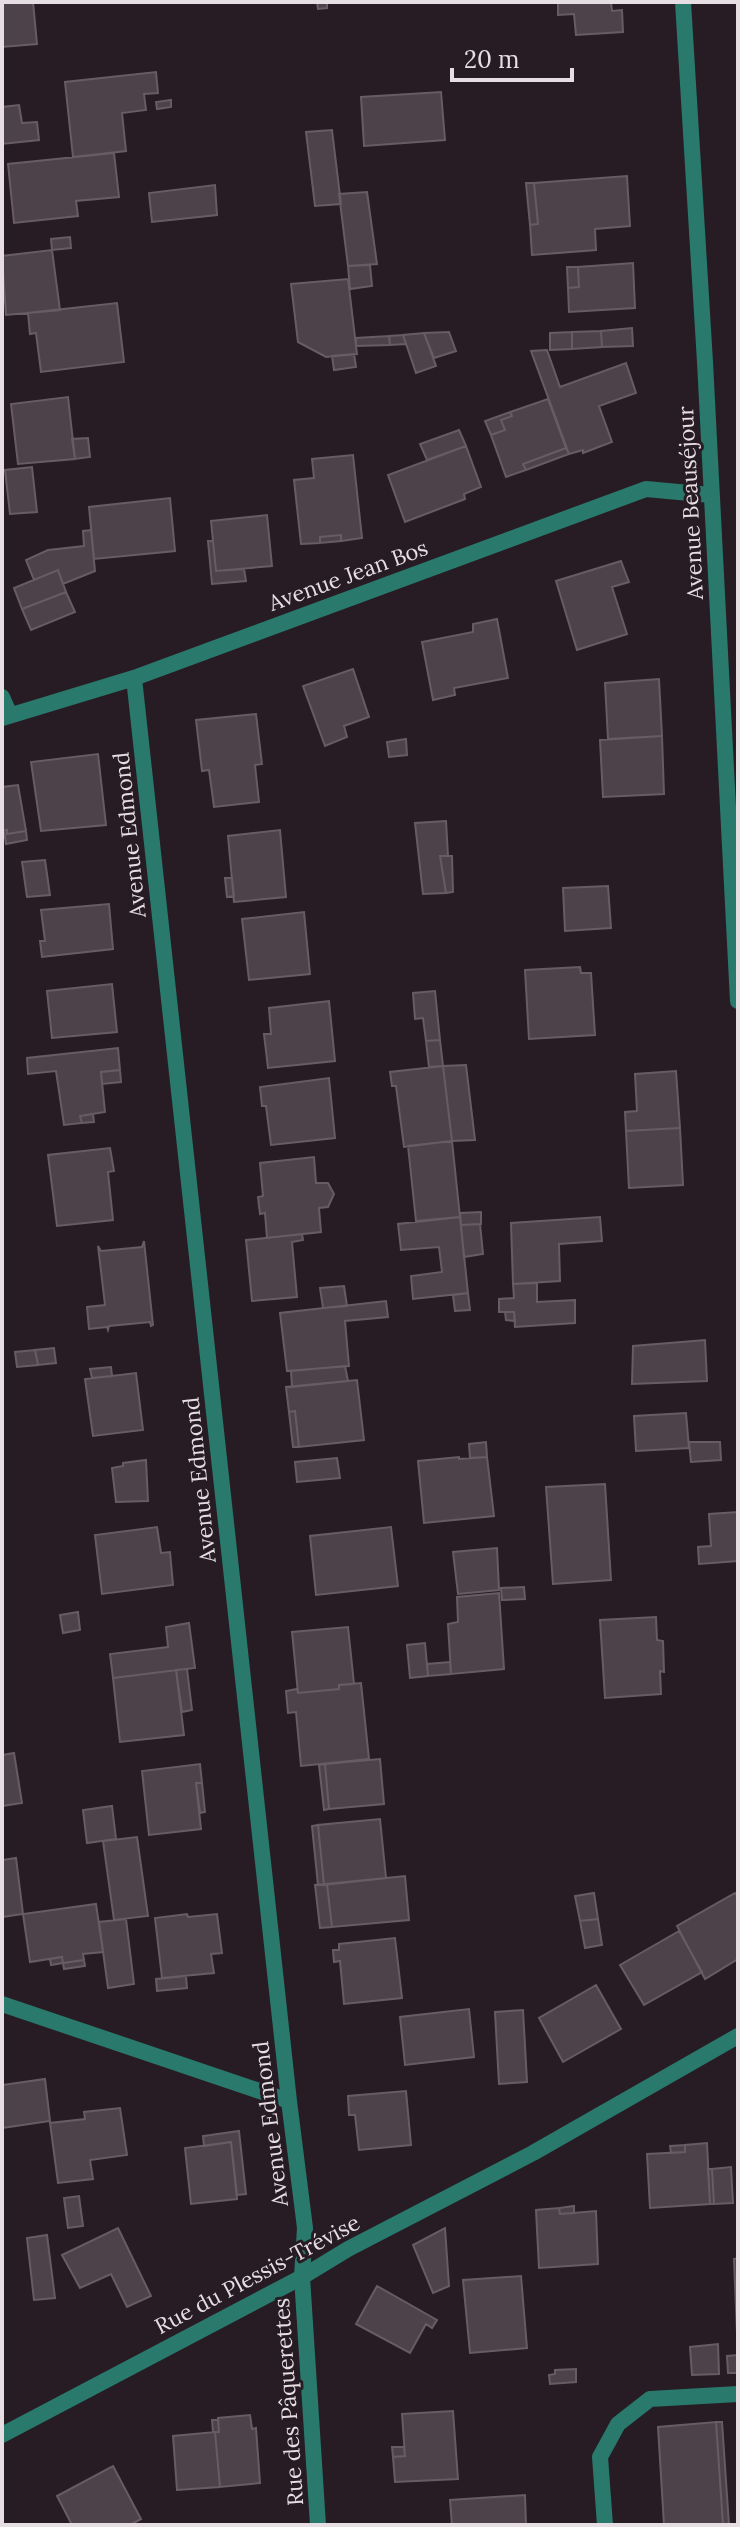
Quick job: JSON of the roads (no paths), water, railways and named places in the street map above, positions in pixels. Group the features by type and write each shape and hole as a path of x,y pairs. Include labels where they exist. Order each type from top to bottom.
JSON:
{"street":[{"name":"Avenue Beauséjour","path":"683,2 738,1001"},
{"name":"Avenue Jean Bos","path":"6,717 134,678 646,489 711,495"},
{"name":"Avenue Edmond","path":"134,678 305,2228 302,2277"},
{"path":"2,697 6,717"},
{"path":"2,2004 289,2101"},
{"name":"Rue du Plessis-Trévise","path":"2,2435 533,2153 738,2036"},
{"name":"Rue des Pâquerettes","path":"302,2277 318,2525"},
{"path":"605,2525 600,2457 618,2424 650,2399 738,2394"}]}
